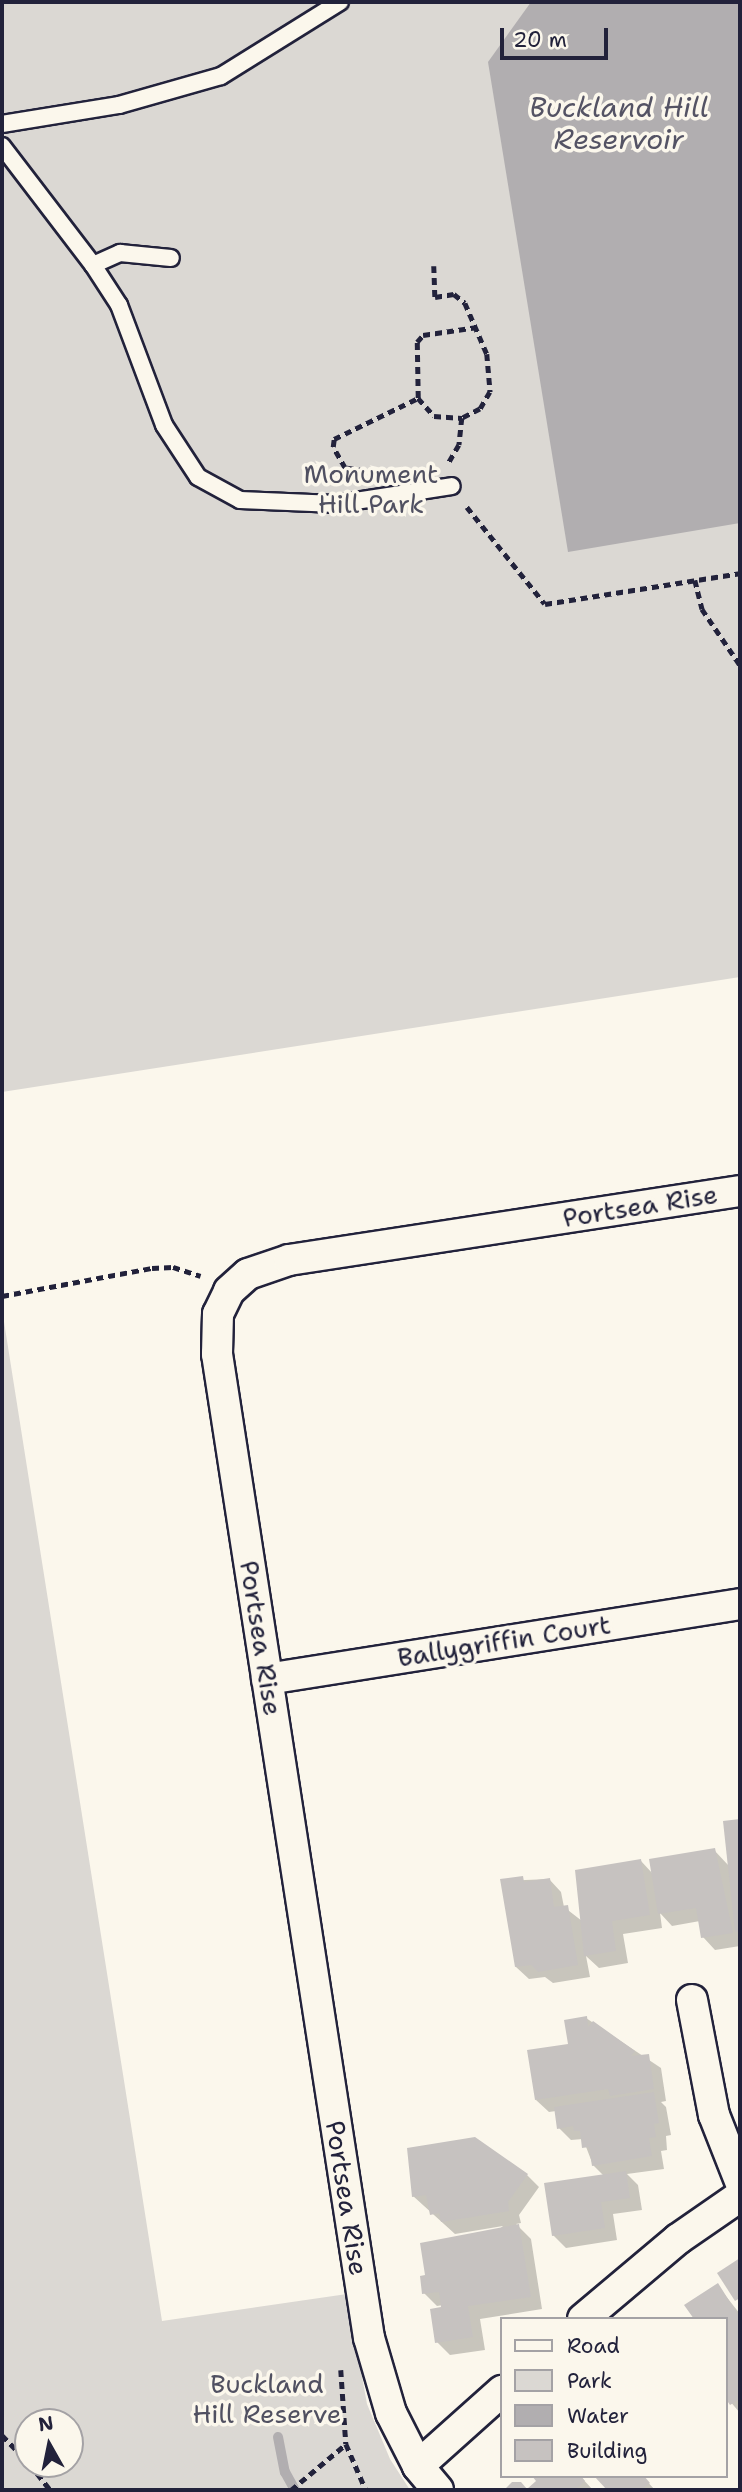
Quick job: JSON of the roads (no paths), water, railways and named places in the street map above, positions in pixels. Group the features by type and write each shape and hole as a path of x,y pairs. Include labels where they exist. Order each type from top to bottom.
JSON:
{"street":[{"name":"Portsea Rise","path":"438,2490 418,2466 391,2413 369,2338 217,1354 218,1314 229,1291 248,1274 289,1260 740,1191"},
{"name":"Ballygriffin Court","path":"267,1679 740,1604"},
{"path":"692,2000 713,2115 740,2182"},
{"path":"585,2317 678,2239 740,2196"},
{"path":"418,2466 500,2393"}],"lane":[{"path":"2,124 120,106 221,76 340,2"},
{"path":"2,146 93,265 119,305 164,425 198,477 240,500 336,504 452,486"},
{"path":"93,265 120,253 171,258"}],"water":[{"name":"Buckland Hill Reservoir","path":"531,2 740,2 740,523 568,552 488,62"}],"waterway":[{"path":"278,2437 285,2472 295,2490"}],"park label":[{"name":"Monument Hill Park","path":"371,489"},
{"name":"Buckland Hill Reserve","path":"267,2399"}]}
